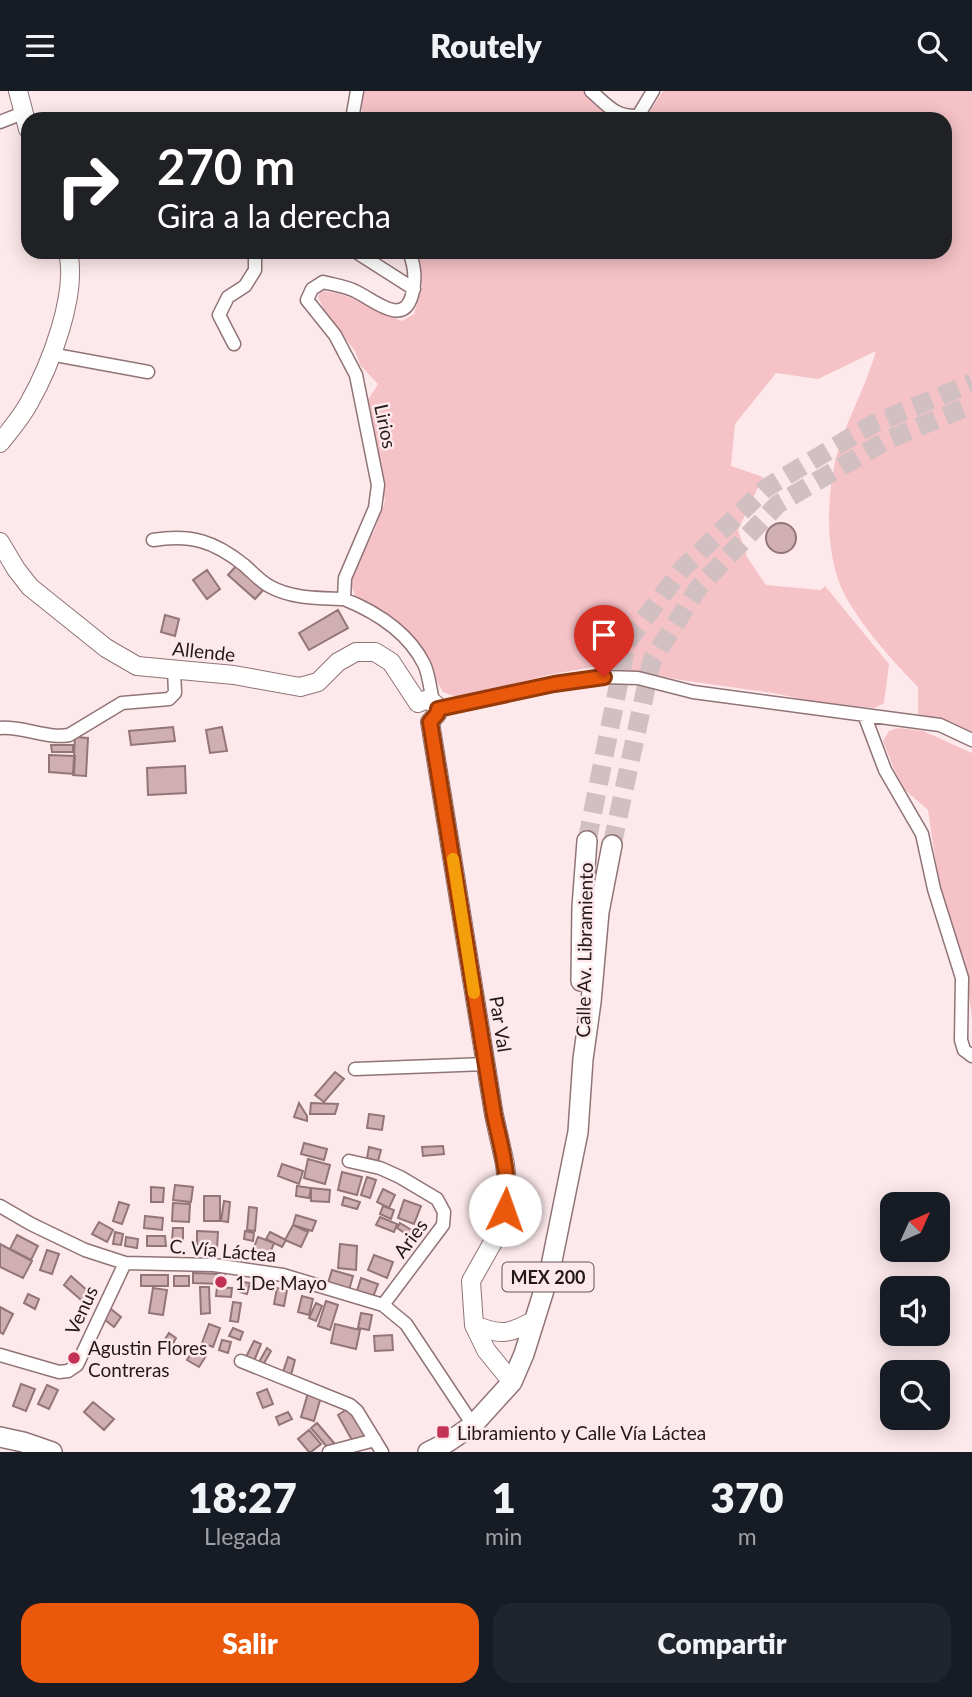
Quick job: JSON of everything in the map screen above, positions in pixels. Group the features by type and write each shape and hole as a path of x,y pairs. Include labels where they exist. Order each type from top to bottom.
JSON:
{"main road":[{"name":"Calle Av. Libramiento","path":"583,1059 582,907 587,841"},
{"name":"Calle Av. Libramiento","path":"428,1452 473,1425 512,1381 535,1320 552,1260 578,1132 598,912 612,845"},
{"path":"0,1437 52,1452"}],"street":[{"path":"18,91 24,112"},
{"path":"353,112 357,91"},
{"path":"591,91 615,112"},
{"path":"640,112 653,91"},
{"path":"0,122 21,121"},
{"path":"0,443 30,402 50,354 69,297 70,259"},
{"path":"234,344 219,315 228,297 245,286 255,269 255,259"},
{"path":"367,259 414,289 415,267 412,259"},
{"name":"Lirios","path":"344,600 345,577 375,508 378,485 356,375 335,335 307,300 312,289 323,282 354,290 392,311 402,310 410,303 414,289"},
{"path":"50,354 148,373"},
{"path":"153,540 177,536 203,540 230,554 269,586 298,596 344,600 370,610 403,635 424,664 430,709 554,684 604,677 638,678 693,692 940,725 972,740"},
{"name":"Allende","path":"0,542 30,587 106,648 137,666 234,674 300,687 318,682 338,661 356,652 374,652 390,662 430,709"},
{"path":"0,729 12,727 61,736 69,735 122,703 169,699 175,693 174,670"},
{"name":"Par Val","path":"430,709 508,1194 502,1226 471,1281 474,1325 491,1358 512,1381"},
{"path":"865,717 885,770 922,834 934,889 961,978 961,1040 964,1050 972,1056"},
{"path":"355,1069 486,1064"},
{"name":"Aries","path":"349,1161 380,1168 400,1177 437,1199 444,1212 443,1225 383,1305"},
{"name":"C. Vía Láctea","path":"0,1206 85,1250 125,1263 214,1265 283,1275 383,1305 405,1324 473,1425"},
{"name":"Venus","path":"0,1355 59,1372 68,1371 76,1365 125,1263"},
{"path":"474,1325 494,1333 507,1333 535,1320"},
{"path":"241,1361 350,1405 357,1411 382,1452"},
{"path":"329,1452 375,1440"}],"shaded area":[{"path":"360,91 583,91 605,112 363,112"},
{"path":"663,91 972,91 972,733 952,722 918,714 918,687 862,622 847,599 835,567 829,514 835,462 876,351 818,379 776,373 735,424 731,466 763,477 738,530 747,557 766,585 821,590 825,586 889,664 884,703 874,708 816,702 604,665 548,675 459,698 443,692 415,645 386,614 356,597 349,581 375,529 385,501 368,400 378,384 360,365 355,351 325,312 318,297 321,291 353,298 402,321 414,314 422,286 416,259 952,259 952,112 650,112"},
{"path":"898,728 923,731 972,753 972,1018 967,981 941,897 928,810 904,789 883,741 889,731"}],"building":[{"path":"781,523 791,528 796,538 791,548 781,553 771,548 766,538 771,528"},
{"path":"237,565 265,588 255,599 228,575"},
{"path":"207,570 220,589 207,599 193,580"},
{"path":"338,610 348,628 309,650 299,633"},
{"path":"165,615 179,619 175,636 161,632"},
{"path":"173,727 175,741 131,745 129,731"},
{"path":"222,727 227,751 210,753 206,730"},
{"path":"75,737 88,738 86,776 73,775"},
{"path":"51,745 73,745 73,752 52,752"},
{"path":"49,755 75,756 74,774 49,772"},
{"path":"185,766 186,793 148,795 147,768"},
{"path":"335,1072 344,1079 324,1102 315,1095"},
{"path":"299,1103 307,1116 307,1121 294,1117"},
{"path":"311,1103 338,1104 335,1114 310,1114"},
{"path":"369,1114 384,1116 382,1130 367,1128"},
{"path":"304,1143 327,1149 324,1160 301,1154"},
{"path":"443,1146 444,1154 423,1156 422,1147"},
{"path":"369,1147 381,1150 378,1161 367,1158"},
{"path":"308,1159 330,1165 325,1184 304,1178"},
{"path":"282,1164 303,1171 299,1184 278,1176"},
{"path":"342,1172 362,1177 357,1195 338,1190"},
{"path":"367,1177 376,1180 370,1198 361,1195"},
{"path":"175,1185 193,1187 191,1202 173,1200"},
{"path":"297,1186 311,1188 309,1198 296,1196"},
{"path":"151,1187 164,1188 163,1202 151,1202"},
{"path":"311,1188 330,1190 329,1202 311,1201"},
{"path":"383,1189 395,1195 389,1208 377,1202"},
{"path":"204,1196 220,1196 220,1221 204,1221"},
{"path":"344,1197 360,1202 357,1209 342,1205"},
{"path":"404,1200 421,1206 414,1224 398,1218"},
{"path":"224,1201 230,1202 228,1222 221,1221"},
{"path":"119,1202 129,1205 122,1224 113,1221"},
{"path":"173,1203 190,1204 189,1222 172,1221"},
{"path":"383,1206 394,1210 391,1219 380,1214"},
{"path":"249,1207 257,1208 255,1231 247,1230"},
{"path":"296,1215 316,1221 312,1231 293,1225"},
{"path":"145,1216 163,1218 162,1230 144,1228"},
{"path":"380,1217 397,1224 394,1232 376,1225"},
{"path":"99,1222 113,1230 107,1242 92,1234"},
{"path":"400,1223 413,1231 409,1236 397,1228"},
{"path":"293,1225 308,1232 301,1247 285,1240"},
{"path":"173,1228 183,1228 183,1241 172,1241"},
{"path":"197,1231 218,1232 217,1248 197,1247"},
{"path":"245,1231 254,1233 253,1241 244,1239"},
{"path":"115,1232 123,1234 121,1245 113,1244"},
{"path":"270,1232 286,1240 282,1247 266,1239"},
{"path":"17,1235 38,1246 31,1260 10,1249"},
{"path":"147,1236 165,1236 166,1246 147,1246"},
{"path":"126,1237 138,1239 137,1248 125,1246"},
{"path":"258,1237 274,1243 269,1256 253,1250"},
{"path":"0,1244 32,1261 23,1278 0,1267"},
{"path":"340,1244 357,1246 356,1270 338,1268"},
{"path":"47,1250 59,1254 52,1274 40,1270"},
{"path":"374,1255 393,1262 387,1278 368,1270"},
{"path":"332,1270 353,1276 349,1290 328,1283"},
{"path":"193,1273 225,1274 224,1284 193,1283"},
{"path":"141,1275 168,1275 168,1286 141,1286"},
{"path":"71,1276 89,1292 81,1300 64,1285"},
{"path":"174,1276 189,1276 189,1286 174,1286"},
{"path":"361,1278 378,1284 373,1297 357,1291"},
{"path":"243,1282 250,1283 247,1294 240,1292"},
{"path":"200,1287 209,1287 210,1313 201,1314"},
{"path":"217,1287 232,1288 231,1297 216,1296"},
{"path":"153,1288 167,1290 163,1315 149,1313"},
{"path":"277,1288 287,1290 284,1306 274,1304"},
{"path":"28,1294 39,1299 35,1309 24,1303"},
{"path":"302,1296 313,1299 309,1315 298,1312"},
{"path":"326,1301 338,1305 330,1330 318,1326"},
{"path":"233,1302 241,1303 238,1322 230,1321"},
{"path":"316,1303 322,1306 316,1321 309,1318"},
{"path":"0,1307 13,1314 3,1334 0,1332"},
{"path":"111,1309 121,1317 114,1327 104,1319"},
{"path":"361,1313 372,1315 369,1330 358,1328"},
{"path":"209,1324 220,1328 213,1347 202,1343"},
{"path":"335,1324 360,1330 356,1349 331,1343"},
{"path":"233,1328 243,1332 240,1340 229,1336"},
{"path":"169,1333 176,1338 170,1349 162,1344"},
{"path":"392,1335 393,1350 375,1351 374,1336"},
{"path":"222,1340 231,1342 228,1353 219,1350"},
{"path":"254,1341 261,1344 254,1361 246,1357"},
{"path":"195,1348 206,1356 199,1367 187,1360"},
{"path":"267,1348 271,1351 263,1365 259,1362"},
{"path":"288,1357 295,1360 291,1375 283,1372"},
{"path":"21,1384 35,1389 26,1411 13,1406"},
{"path":"47,1385 58,1390 49,1409 38,1404"},
{"path":"267,1389 273,1404 263,1408 257,1393"},
{"path":"308,1393 321,1397 314,1421 301,1417"},
{"path":"93,1402 114,1419 104,1430 84,1412"},
{"path":"349,1408 365,1436 353,1442 338,1415"},
{"path":"288,1412 292,1419 279,1425 276,1417"},
{"path":"317,1423 334,1443 328,1448 311,1428"},
{"path":"309,1430 321,1444 311,1452 298,1439"}],"tunnel":[{"path":"587,841 627,642 682,569 766,488 873,424 972,383"},
{"path":"612,845 652,660 699,587 778,504 887,440 972,405"}],"slow traffic":[{"path":"453,859 474,993"}],"place":[{"name":"1 De Mayo","path":"221,1282"},
{"name":"Agustin Flores Contreras","path":"74,1358"},
{"name":"Libramiento y Calle Vía Láctea","path":"443,1432"}],"route":[{"path":"505,1210 508,1194 505,1164 494,1115 430,722 435,719 438,709 554,684 604,677"}]}
